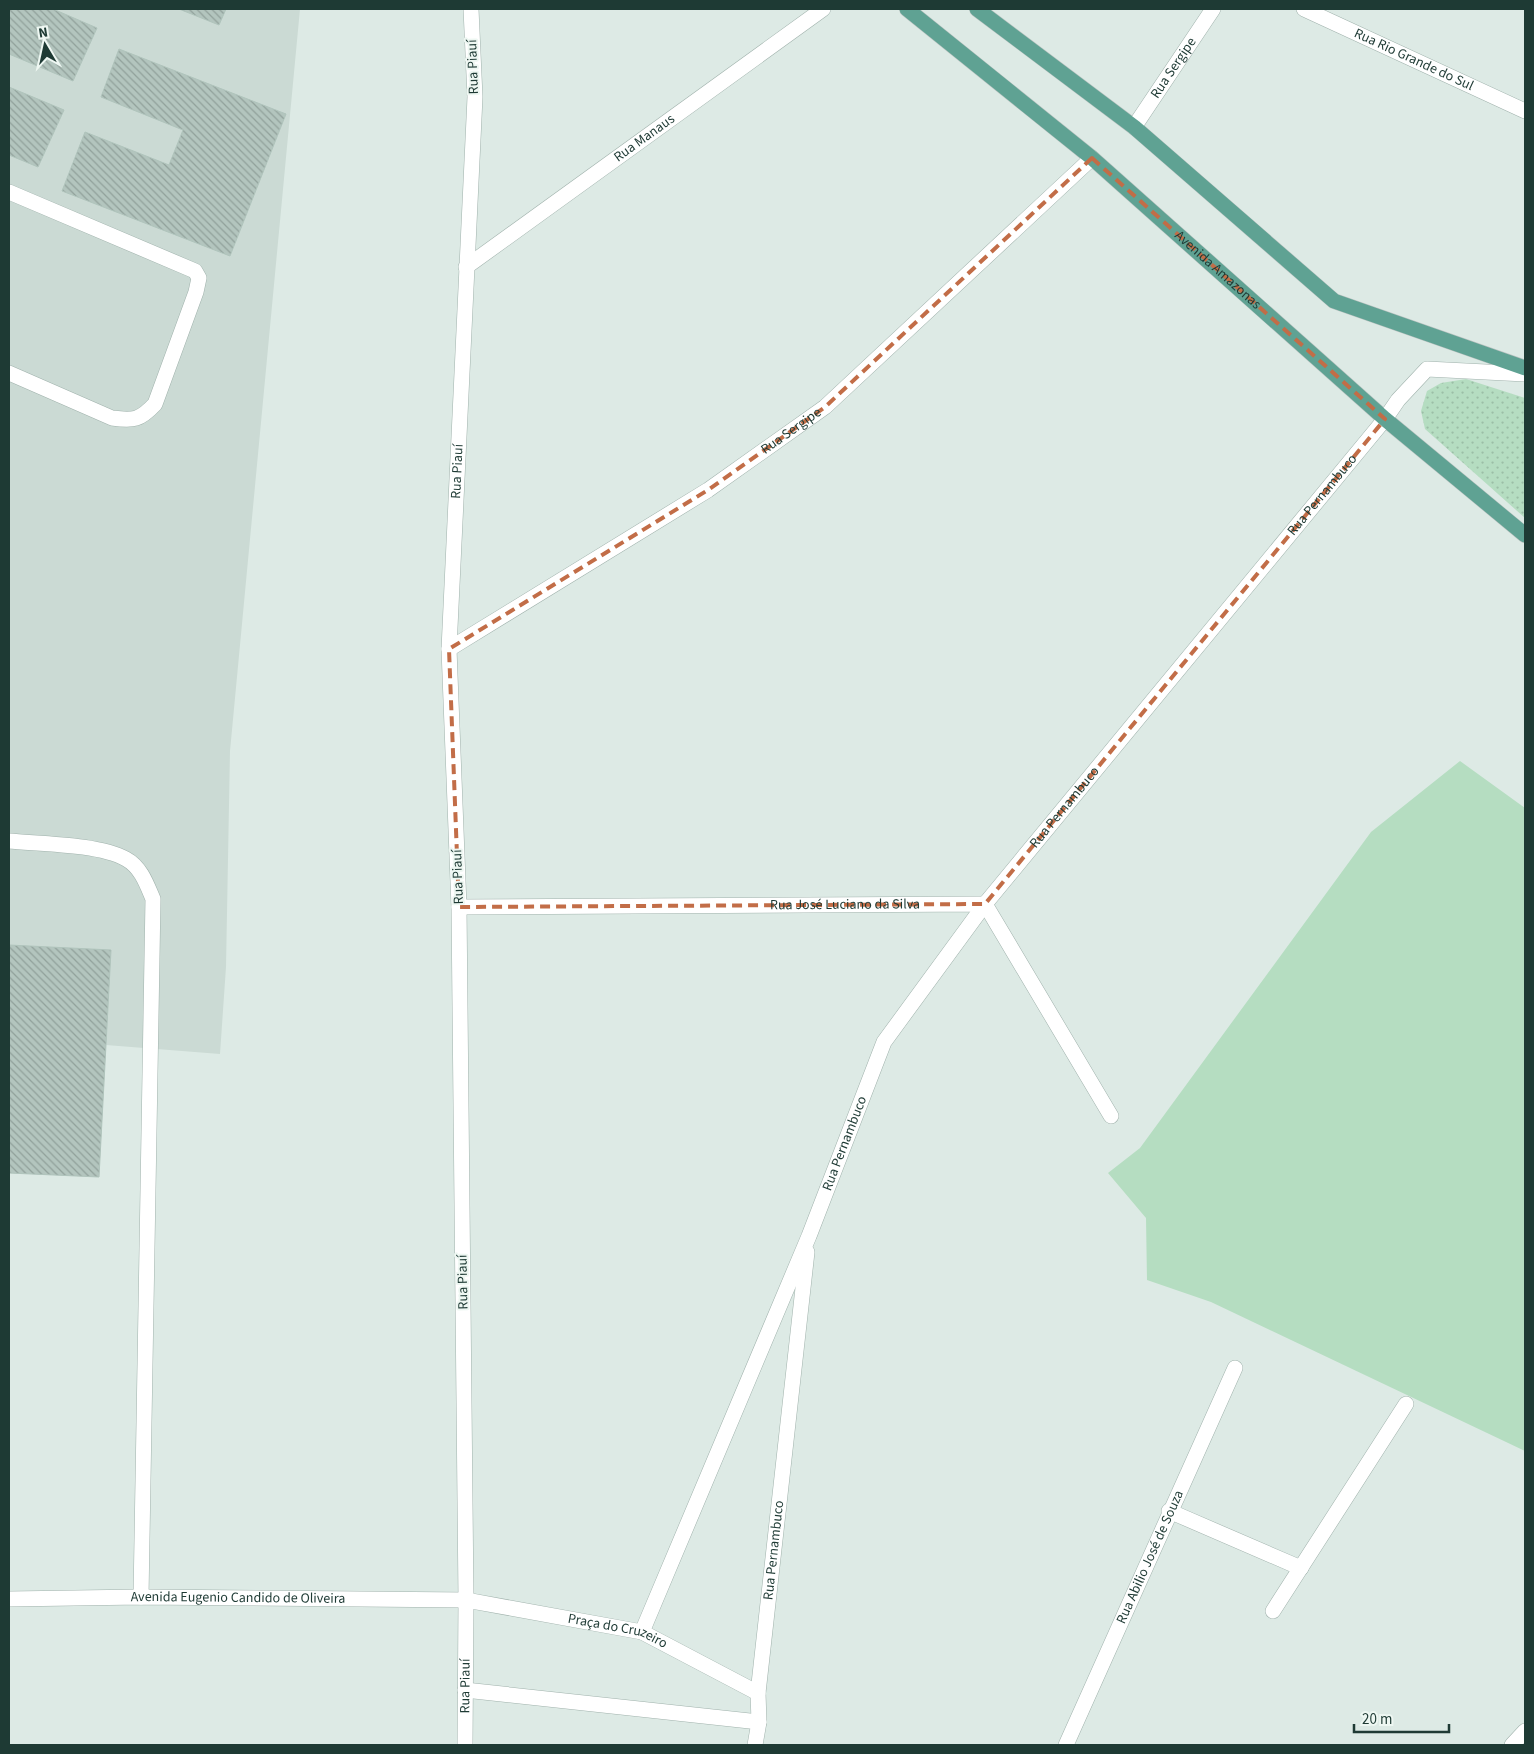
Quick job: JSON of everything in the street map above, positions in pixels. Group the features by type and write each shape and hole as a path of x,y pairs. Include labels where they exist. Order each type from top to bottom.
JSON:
{"main road":[{"name":"Avenida Amazonas","path":"907,9 1092,158 1385,419 1525,534"},
{"path":"977,9 1134,127 1334,301 1525,368"}],"street":[{"name":"Rua Piauí","path":"465,1745 466,1600 459,907 449,649 474,97 472,9"},
{"name":"Rua Manaus","path":"466,267 822,9"},
{"name":"Rua Sergipe","path":"1134,127 1214,9"},
{"name":"Rua Rio Grande do Sul","path":"1304,9 1525,111"},
{"name":"Rua Sergipe","path":"449,649 708,490 825,407 1092,158"},
{"path":"9,192 195,271 199,278 196,292 155,404 143,417 128,420 112,418 9,373"},
{"name":"Rua Pernambuco","path":"642,1632 809,1236 884,1042 985,904 1385,419 1398,400 1427,368 1525,374"},
{"path":"9,841 105,851 127,859 142,874 153,899 141,1597"},
{"path":"985,904 1111,1116"},
{"name":"Rua José Luciano da Silva","path":"459,907 985,904"},
{"name":"Rua Pernambuco","path":"755,1745 758,1722 758,1693 809,1236"},
{"name":"Rua Abilio José de Souza","path":"1066,1745 1169,1511 1235,1368"},
{"path":"1273,1611 1406,1404"},
{"path":"1169,1511 1300,1568"},
{"name":"Avenida Eugenio Candido de Oliveira","path":"9,1599 141,1597 466,1600"},
{"name":"Praça do Cruzeiro","path":"466,1600 642,1632 758,1693"},
{"path":"465,1690 758,1722"},
{"path":"1512,1745 1525,1731"}],"highlighted area":[{"path":"1092,158 1385,419 985,904 459,907 449,649 708,490 825,407"}],"shaded area":[{"path":"9,9 300,9 230,751 226,967 220,1054 106,1045 99,1177 9,1173"}],"green space":[{"path":"1466,379 1525,398 1525,518 1425,429 1421,411 1427,391 1441,383"},
{"path":"1460,761 1525,808 1525,1451 1211,1302 1147,1280 1146,1218 1108,1173 1140,1148 1371,832"}],"building":[{"path":"9,9 53,9 97,28 73,81 9,54"},
{"path":"179,9 226,9 219,25"},
{"path":"119,49 286,114 230,256 62,191 85,132 169,165 183,130 101,97"},
{"path":"9,87 64,110 38,167 9,155"},
{"path":"9,945 111,950 99,1177 9,1173"}]}
